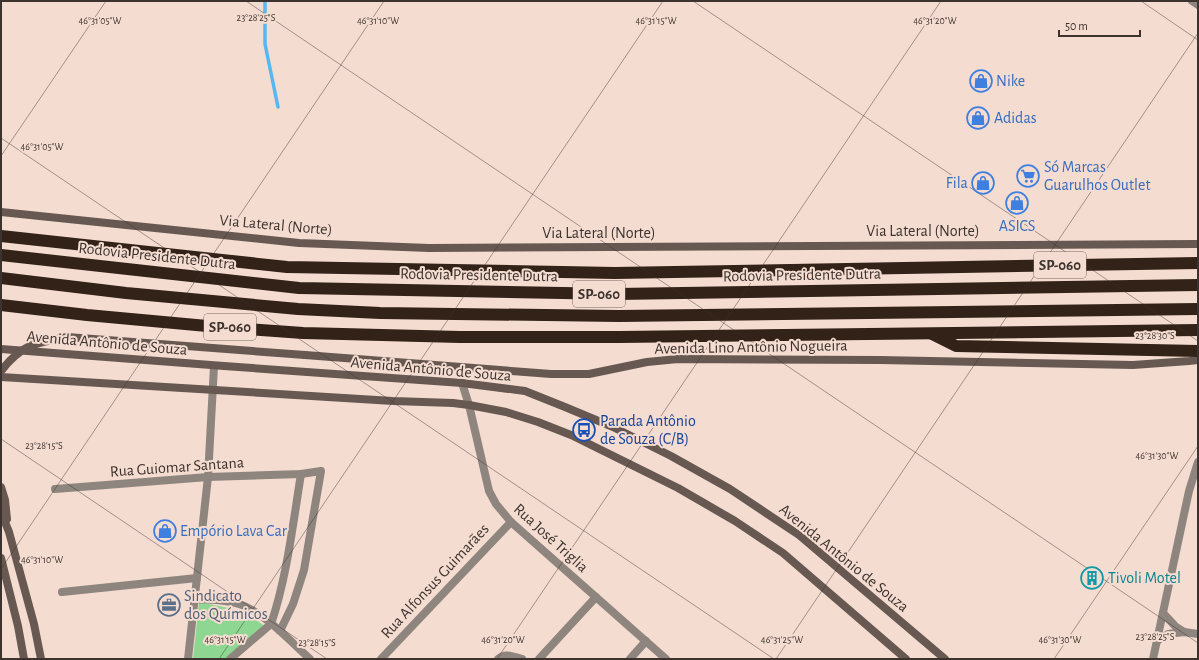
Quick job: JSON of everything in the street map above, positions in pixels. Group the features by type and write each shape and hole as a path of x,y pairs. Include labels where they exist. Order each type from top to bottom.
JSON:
{"highway":[{"name":"Rodovia Presidente Dutra","path":"1,236 287,267 615,273 1198,263"},
{"name":"Rodovia Presidente Dutra","path":"1,255 300,288 617,294 1198,285"},
{"name":"SP-060","path":"1,278 126,293 298,309 380,313 619,316 1198,309"},
{"name":"SP-060","path":"1,305 87,315 311,333 460,337 620,337 1198,330"},
{"path":"931,333 956,346 1198,351"}],"main road":[{"name":"Via Lateral (Norte)","path":"1,212 299,242 429,248 1198,244"},
{"name":"Avenida Lino Antônio Nogueira","path":"1,371 12,357 22,350 40,342 67,337 551,374 589,374 647,362 678,359 880,360 1133,365 1198,360"},
{"name":"Avenida Antônio de Souza","path":"1,349 214,366 462,383 525,392 565,407 613,428 671,456 730,489 799,536 945,659"},
{"name":"Avenida Antônio de Souza","path":"1,377 453,403 506,412 538,422 571,435 678,488 722,513 783,553 906,659"},
{"path":"1,487 5,500 9,532"},
{"path":"1,512 9,532 34,624 41,659"},
{"path":"1,558 18,626 24,659"}],"street":[{"path":"1192,1 1198,5"},
{"path":"188,659 208,477 214,366"},
{"name":"Rua José Triglia","path":"462,383 469,405 489,491 496,504 511,522 666,659"},
{"path":"1153,659 1188,491 1198,462"},
{"name":"Rua Guiomar Santana","path":"55,489 208,477 301,474 321,471 304,570 293,604 280,631"},
{"path":"230,659 271,624 278,602 284,574 301,474"},
{"name":"Rua Alfonsus Guimarães","path":"381,659 511,522"},
{"path":"62,592 197,578"},
{"path":"539,659 596,597"},
{"path":"195,599 237,603 254,611 280,631 310,659"},
{"path":"1163,613 1176,627 1184,632"},
{"path":"1157,641 1168,634 1184,632 1198,634"},
{"path":"630,659 646,641"},
{"path":"498,659 504,655 510,655 522,659"}],"green space":[{"path":"199,602 244,611 266,627 227,659 193,659"}],"waterway":[{"path":"265,1 265,44 278,107"}],"place":[{"name":"Nike","path":"981,81"},
{"name":"Adidas","path":"978,118"},
{"name":"Só Marcas Guarulhos Outlet","path":"1028,176"},
{"name":"Fila","path":"983,183"},
{"name":"ASICS","path":"1017,203"},
{"name":"Parada Antônio de Souza (C/B)","path":"584,430"},
{"name":"Empório Lava Car","path":"165,531"},
{"name":"Tivoli Motel","path":"1092,578"},
{"name":"Sindicato dos Químicos","path":"169,605"}]}
